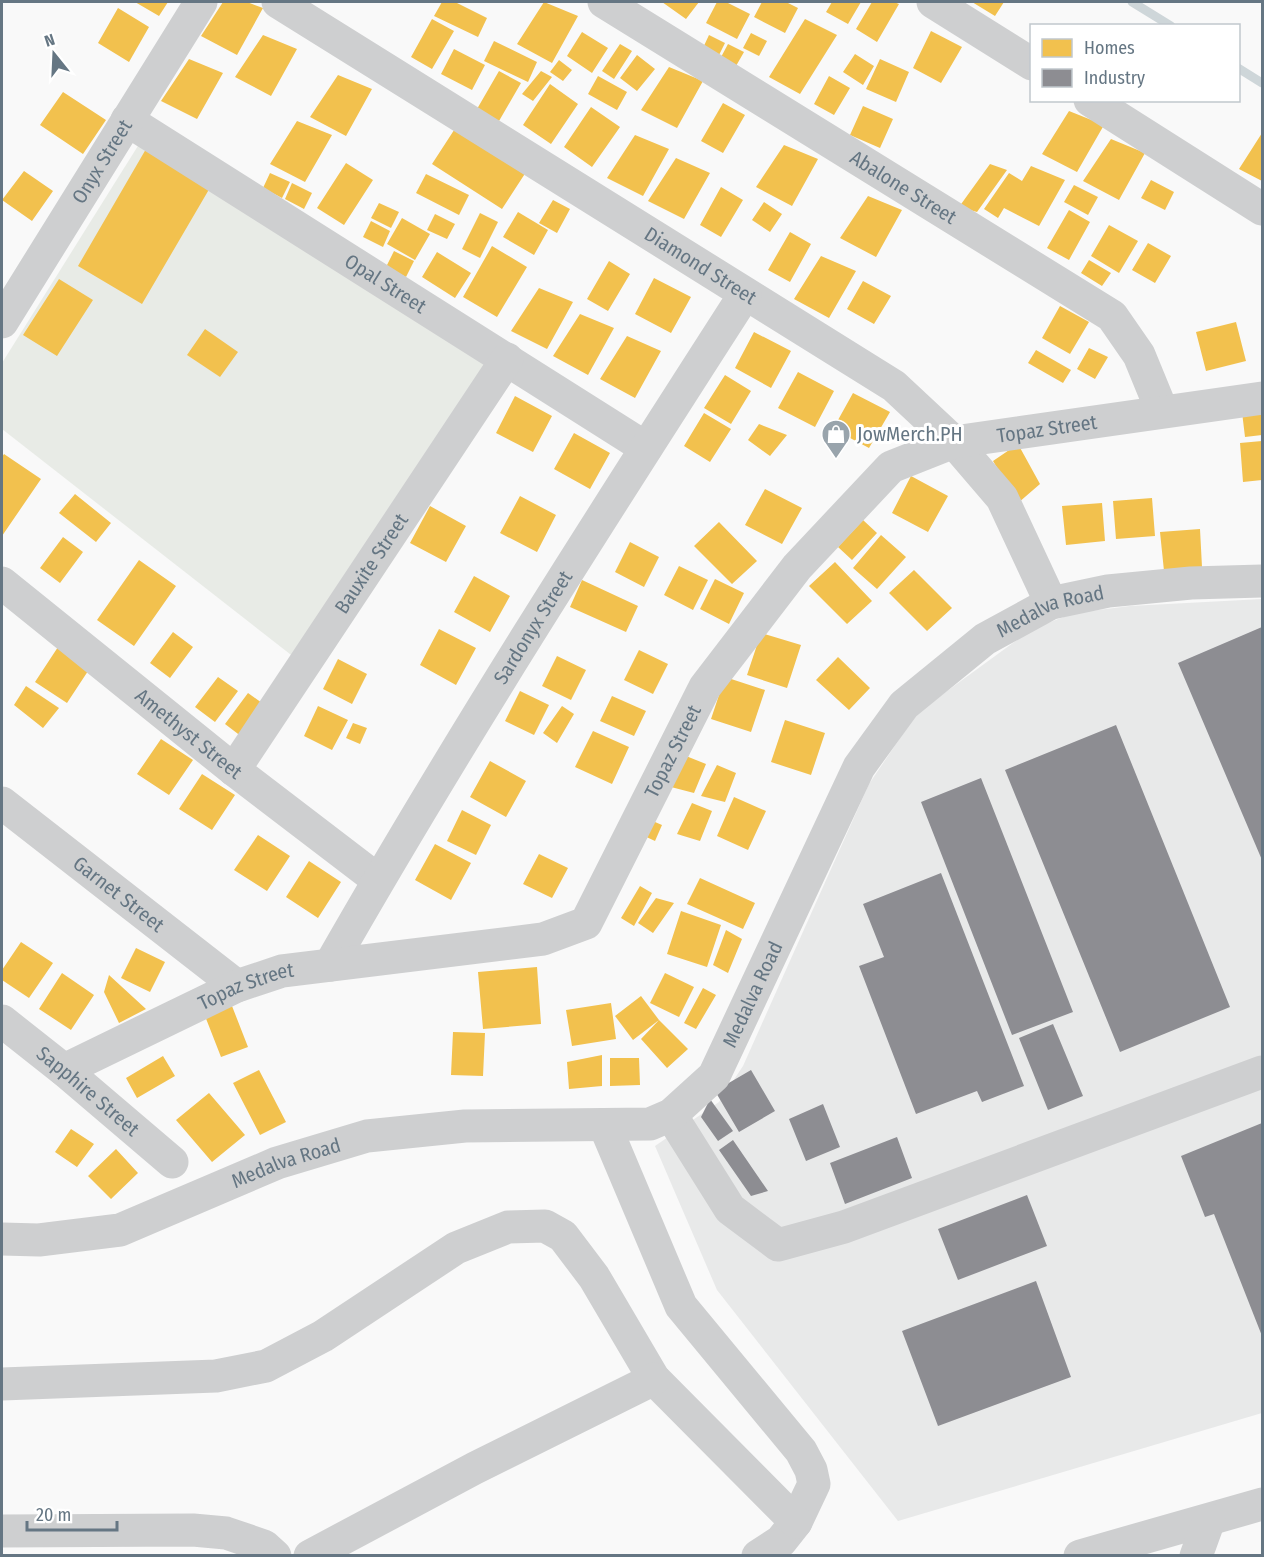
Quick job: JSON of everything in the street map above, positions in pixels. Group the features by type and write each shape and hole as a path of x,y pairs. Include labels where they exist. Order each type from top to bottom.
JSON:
{"street":[{"name":"Onyx Street","path":"2,322 201,2"},
{"name":"Diamond Street","path":"278,2 894,386 954,442 1002,498 1051,603"},
{"name":"Abalone Street","path":"604,2 1112,316 1138,355 1162,411"},
{"path":"933,2 1030,63"},
{"path":"1093,102 1263,209"},
{"name":"Opal Street","path":"127,120 646,448"},
{"name":"Sardonyx Street","path":"330,964 378,880 646,448 746,294"},
{"name":"Bauxite Street","path":"234,770 507,359"},
{"name":"Topaz Street","path":"64,1070 237,986 282,971 543,939 586,923 705,687 797,567 891,467 954,442 1263,398"},
{"name":"Medalva Road","path":"2,1239 69,1238 120,1230 277,1163 368,1136 465,1126 650,1124 671,1116 714,1076 859,767 904,705 985,639 1051,603 1107,591 1263,581"},
{"name":"Amethyst Street","path":"2,583 234,770 378,880"},
{"name":"Garnet Street","path":"2,803 237,986"},
{"name":"Sapphire Street","path":"2,1021 64,1070 172,1162"},
{"path":"671,1116 730,1209 778,1245 844,1227 1263,1072"},
{"path":"605,1126 681,1306 801,1451 811,1470 814,1484 796,1522 781,1541 758,1556"},
{"path":"2,1384 216,1376 266,1366 323,1336 456,1248 508,1227 545,1227 563,1236 594,1277 654,1379 796,1522"},
{"path":"310,1556 475,1468 654,1379"},
{"path":"1080,1556 1263,1504"},
{"path":"1196,1556 1209,1520"},
{"path":"2,1530 193,1530 226,1533 264,1546 275,1556"}],"shaded area":[{"path":"141,141 491,360 295,658 2,429 2,363"},
{"path":"1262,599 1262,1413 898,1521 717,1290 655,1146 719,1102 743,1066 869,784 917,713 1032,629 1074,613 1130,606"}],"building: Homes":[{"path":"135,2 168,2 159,16"},
{"path":"223,2 247,2 263,8 237,55 201,36"},
{"path":"442,2 455,2 487,18 478,37 434,16"},
{"path":"544,2 578,16 552,63 517,44"},
{"path":"662,2 699,2 686,19"},
{"path":"717,2 726,2 750,14 737,39 706,23"},
{"path":"762,2 786,2 798,8 785,33 754,17"},
{"path":"832,2 861,2 848,24 826,12"},
{"path":"872,2 899,4 877,42 856,29"},
{"path":"972,2 1004,2 995,16"},
{"path":"118,8 149,27 129,62 98,43"},
{"path":"432,19 454,31 432,69 411,57"},
{"path":"805,19 837,35 800,94 769,77"},
{"path":"931,31 962,47 941,83 913,68"},
{"path":"582,32 608,48 592,73 567,56"},
{"path":"751,33 767,41 759,56 743,48"},
{"path":"263,35 297,49 271,96 235,77"},
{"path":"709,35 725,43 718,57 702,50"},
{"path":"494,41 537,62 528,82 484,61"},
{"path":"620,44 632,51 614,79 602,71"},
{"path":"728,44 744,52 736,66 720,59"},
{"path":"454,49 485,65 472,90 441,74"},
{"path":"855,54 874,66 863,85 843,72"},
{"path":"637,55 655,69 637,91 620,78"},
{"path":"189,59 223,73 197,119 161,101"},
{"path":"880,59 909,72 896,102 866,89"},
{"path":"559,60 572,70 563,81 550,72"},
{"path":"669,67 703,81 677,128 641,110"},
{"path":"499,71 521,83 499,121 477,109"},
{"path":"541,71 552,77 533,101 522,94"},
{"path":"338,75 372,89 346,136 310,117"},
{"path":"598,76 627,92 617,110 588,94"},
{"path":"829,76 850,88 834,115 814,104"},
{"path":"550,84 578,104 551,144 523,125"},
{"path":"63,92 106,120 83,154 40,125"},
{"path":"723,103 745,115 723,153 701,141"},
{"path":"863,106 893,119 880,148 850,135"},
{"path":"591,107 620,127 592,167 564,147"},
{"path":"1069,111 1104,125 1077,172 1042,154"},
{"path":"297,121 332,135 305,182 270,164"},
{"path":"458,124 528,169 502,209 432,164"},
{"path":"1262,133 1262,181 1239,169"},
{"path":"635,135 669,149 643,196 607,178"},
{"path":"1111,139 1145,153 1119,200 1083,181"},
{"path":"784,145 818,159 792,206 756,187"},
{"path":"146,149 211,186 142,304 78,266"},
{"path":"676,158 710,173 684,219 648,201"},
{"path":"346,163 373,180 344,225 317,208"},
{"path":"990,164 1007,170 977,212 959,207"},
{"path":"1031,166 1065,180 1039,226 1004,208 998,218 984,209 1009,173 1022,181"},
{"path":"24,171 53,191 32,221 2,200"},
{"path":"270,173 290,182 282,198 263,188"},
{"path":"426,174 469,195 459,215 416,193"},
{"path":"1151,180 1174,192 1165,210 1141,198"},
{"path":"292,183 312,193 304,209 285,199"},
{"path":"1074,185 1098,197 1088,215 1064,202"},
{"path":"721,187 743,200 721,237 700,225"},
{"path":"868,196 902,210 876,257 840,238"},
{"path":"553,200 570,209 557,233 539,223"},
{"path":"764,202 782,214 770,232 752,220"},
{"path":"379,203 399,212 391,228 371,218"},
{"path":"1069,210 1090,222 1069,260 1047,248"},
{"path":"518,212 548,230 534,255 503,237"},
{"path":"480,213 498,222 480,258 462,249"},
{"path":"435,214 455,224 447,239 427,230"},
{"path":"402,218 430,234 415,260 387,244"},
{"path":"371,221 390,231 383,247 363,237"},
{"path":"1109,225 1138,241 1119,273 1091,256"},
{"path":"790,232 811,244 790,282 768,270"},
{"path":"1148,243 1171,256 1155,283 1132,270"},
{"path":"492,246 527,267 497,317 463,297"},
{"path":"394,251 414,261 406,277 386,267"},
{"path":"437,252 471,273 455,298 422,277"},
{"path":"821,256 856,271 829,318 794,299"},
{"path":"1089,260 1111,273 1102,286 1081,273"},
{"path":"609,261 630,274 608,311 587,299"},
{"path":"654,278 691,297 671,333 635,314"},
{"path":"59,279 93,300 57,356 23,335"},
{"path":"863,281 891,296 874,324 847,309"},
{"path":"539,288 573,302 547,349 511,331"},
{"path":"1060,306 1089,322 1070,354 1042,338"},
{"path":"580,314 614,328 588,375 553,356"},
{"path":"1236,322 1246,361 1206,371 1196,332"},
{"path":"205,329 238,352 220,377 187,355"},
{"path":"754,332 791,351 771,388 735,368"},
{"path":"627,336 661,351 635,398 600,379"},
{"path":"1089,348 1108,357 1095,379 1077,369"},
{"path":"1036,350 1071,370 1063,383 1028,363"},
{"path":"798,372 834,391 815,427 778,408"},
{"path":"725,375 751,391 731,424 704,408"},
{"path":"853,393 890,412 869,448 833,429"},
{"path":"515,396 552,416 533,452 496,433"},
{"path":"1262,409 1262,435 1245,437 1242,412"},
{"path":"704,413 731,429 710,462 684,446"},
{"path":"759,424 787,435 770,456 748,440"},
{"path":"574,433 610,453 590,489 554,469"},
{"path":"1262,441 1262,480 1243,482 1240,443"},
{"path":"1018,444 1040,484 1018,503 993,461"},
{"path":"4,454 41,479 2,536 2,457"},
{"path":"911,476 948,496 928,532 892,513"},
{"path":"765,489 802,508 782,544 745,525"},
{"path":"75,494 111,523 96,542 59,513"},
{"path":"520,496 556,515 537,552 500,533"},
{"path":"1152,498 1155,536 1116,539 1113,501"},
{"path":"1102,503 1105,541 1066,545 1062,506"},
{"path":"430,506 466,526 446,562 410,543"},
{"path":"863,520 877,533 852,560 838,547"},
{"path":"719,522 757,561 732,584 694,546"},
{"path":"1200,529 1202,567 1164,571 1160,532"},
{"path":"881,535 906,557 877,589 853,568"},
{"path":"63,537 83,552 60,583 40,568"},
{"path":"630,542 659,557 644,587 615,572"},
{"path":"139,560 176,586 134,646 97,620"},
{"path":"835,562 872,601 847,624 809,586"},
{"path":"679,566 708,580 693,610 664,595"},
{"path":"914,570 952,608 927,631 889,593"},
{"path":"474,576 510,596 490,632 454,612"},
{"path":"715,579 744,593 729,624 700,609"},
{"path":"582,580 638,606 626,632 570,607"},
{"path":"439,629 476,648 456,685 420,665"},
{"path":"173,632 193,647 170,678 150,663"},
{"path":"761,633 801,645 787,688 747,675"},
{"path":"58,647 90,668 67,703 35,682"},
{"path":"639,650 668,664 653,694 624,680"},
{"path":"557,656 586,670 571,700 542,686"},
{"path":"838,657 870,688 849,710 816,680"},
{"path":"338,659 367,674 352,704 323,689"},
{"path":"218,677 238,691 215,722 195,707"},
{"path":"725,677 765,690 751,732 711,719"},
{"path":"26,686 59,708 43,728 14,705"},
{"path":"520,691 549,705 534,735 505,721"},
{"path":"248,693 269,708 246,740 225,724"},
{"path":"612,696 646,711 634,736 600,721"},
{"path":"318,706 348,720 332,750 304,736"},
{"path":"562,706 574,714 557,743 543,733"},
{"path":"785,720 825,733 811,775 771,762"},
{"path":"353,723 367,728 360,744 346,738"},
{"path":"593,731 629,747 612,784 575,767"},
{"path":"161,739 193,760 169,795 137,774"},
{"path":"686,756 706,764 694,793 671,787"},
{"path":"490,761 526,781 506,817 470,797"},
{"path":"717,765 736,773 725,802 701,796"},
{"path":"202,774 235,795 212,830 179,809"},
{"path":"734,797 766,811 748,850 717,836"},
{"path":"692,803 712,811 700,841 677,834"},
{"path":"462,810 491,825 476,855 447,841"},
{"path":"648,819 662,825 655,841 640,834"},
{"path":"258,835 290,856 267,891 234,870"},
{"path":"435,844 471,863 451,900 415,880"},
{"path":"539,854 568,868 552,898 523,884"},
{"path":"309,861 341,882 318,918 286,897"},
{"path":"700,878 755,903 743,929 687,904"},
{"path":"640,886 652,893 634,926 621,918"},
{"path":"656,898 674,903 653,933 638,923"},
{"path":"681,911 721,925 707,967 667,954"},
{"path":"726,930 742,939 728,973 713,965"},
{"path":"21,942 53,963 29,998 2,980 2,970"},
{"path":"136,948 165,962 150,992 121,978"},
{"path":"537,967 541,1024 483,1029 478,972"},
{"path":"62,973 94,995 71,1030 39,1009"},
{"path":"665,973 694,987 679,1017 650,1003"},
{"path":"109,975 146,1009 119,1023 104,992"},
{"path":"703,988 716,995 696,1029 684,1023"},
{"path":"641,996 659,1020 633,1040 615,1016"},
{"path":"611,1003 616,1039 572,1046 566,1010"},
{"path":"232,1006 248,1047 221,1057 205,1016"},
{"path":"659,1020 688,1049 667,1068 641,1039"},
{"path":"453,1032 485,1033 483,1076 451,1075"},
{"path":"602,1055 602,1086 569,1089 567,1062"},
{"path":"163,1056 175,1076 137,1098 126,1078"},
{"path":"610,1058 639,1058 640,1085 610,1086"},
{"path":"259,1070 286,1122 260,1135 233,1083"},
{"path":"209,1093 245,1135 212,1162 176,1120"},
{"path":"71,1129 94,1144 77,1167 55,1152"},
{"path":"116,1149 138,1173 111,1199 88,1176"}],"building: Industry":[{"path":"1262,627 1262,860 1178,663"},
{"path":"1116,725 1230,1007 1120,1052 1005,770"},
{"path":"981,778 1073,1012 1012,1035 921,802"},
{"path":"941,873 1024,1086 982,1102 977,1091 916,1114 859,966 884,957 863,904"},
{"path":"1053,1024 1083,1096 1048,1110 1019,1038"},
{"path":"751,1070 775,1111 739,1132 715,1091"},
{"path":"710,1099 733,1131 718,1141 701,1117"},
{"path":"823,1104 840,1147 806,1161 789,1119"},
{"path":"1262,1123 1262,1336 1214,1214 1205,1217 1181,1156"},
{"path":"897,1137 912,1178 845,1204 830,1163"},
{"path":"733,1140 768,1191 751,1196 719,1150"},
{"path":"1027,1195 1047,1246 958,1280 938,1229"},
{"path":"1036,1281 1071,1377 938,1426 902,1331"}],"waterway":[{"path":"1132,2 1168,24"},
{"path":"1240,69 1262,83"}],"place":[{"name":"JowMerch.PH","path":"836,460"}]}
